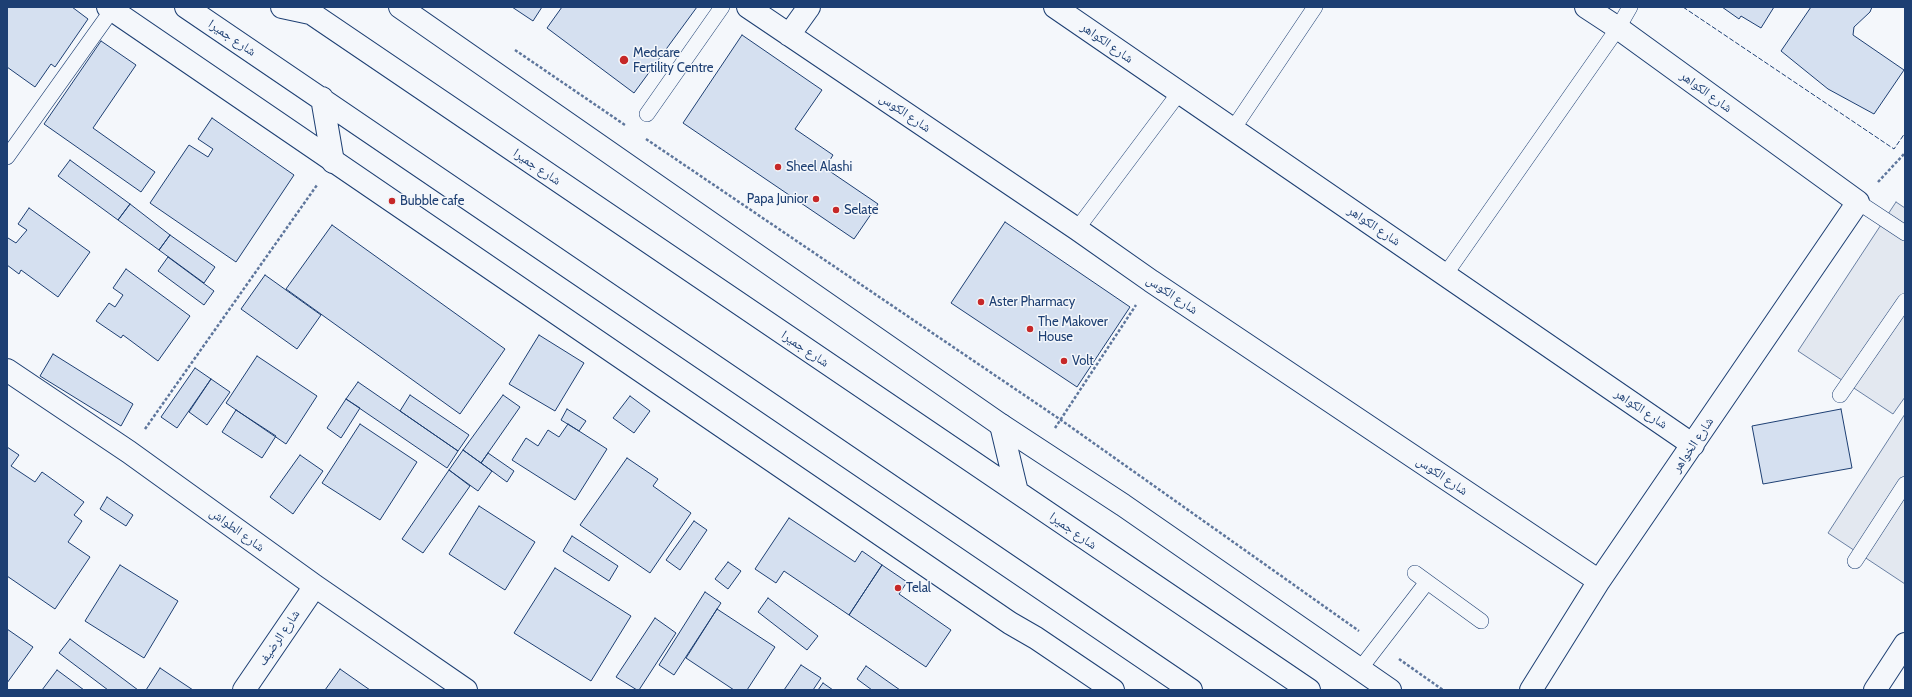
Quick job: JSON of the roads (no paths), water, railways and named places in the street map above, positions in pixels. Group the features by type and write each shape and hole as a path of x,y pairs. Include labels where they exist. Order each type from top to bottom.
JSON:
{"street":[{"name":"شارع جميرا","path":"186,7 1191,690"},
{"path":"282,7 306,10"},
{"name":"شارع الكوس","path":"748,7 1077,229 1151,282 1599,581"},
{"path":"789,35 808,7"},
{"name":"شارع الكواهر","path":"1055,7 1693,444"},
{"name":"شارع الكواهر","path":"1586,7 1618,28 1858,202"},
{"path":"110,8 333,162 1004,619 1036,638 1113,690"},
{"name":"شارع جميرا","path":"306,10 1309,690"},
{"path":"413,11 1001,424 1123,505 1390,690"},
{"path":"322,98 333,162"},
{"name":"شارع الخواهر","path":"1531,690 1599,581 1858,202"},
{"name":"شارع الطواش","path":"7,370 129,452 315,586 466,690"},
{"path":"1001,424 1017,492"},
{"name":"شارع الرضيف","path":"244,690 315,586"},
{"path":"1875,690 1905,644"}],"lane":[{"path":"647,114 722,7"},
{"path":"1233,129 1315,7"},
{"path":"1445,275 1618,28 1630,7"},
{"path":"7,157 110,8"},
{"path":"1077,229 1179,92"},
{"name":"شارع الكواهر","path":"1858,202 1905,233"},
{"path":"1840,395 1905,301"},
{"path":"1855,561 1905,484"},
{"path":"1415,573 1481,621"},
{"path":"1360,669 1427,582"}],"place":[{"name":"Medcare Fertility Centre","path":"624,60"},
{"name":"Sheel Alashi","path":"778,167"},
{"name":"Papa Junior","path":"816,199"},
{"name":"Bubble cafe","path":"392,201"},
{"name":"Selate","path":"836,210"},
{"name":"Aster Pharmacy","path":"981,302"},
{"name":"The Makover House","path":"1030,329"},
{"name":"Volt","path":"1064,361"},
{"name":"Telal","path":"898,588"}]}
